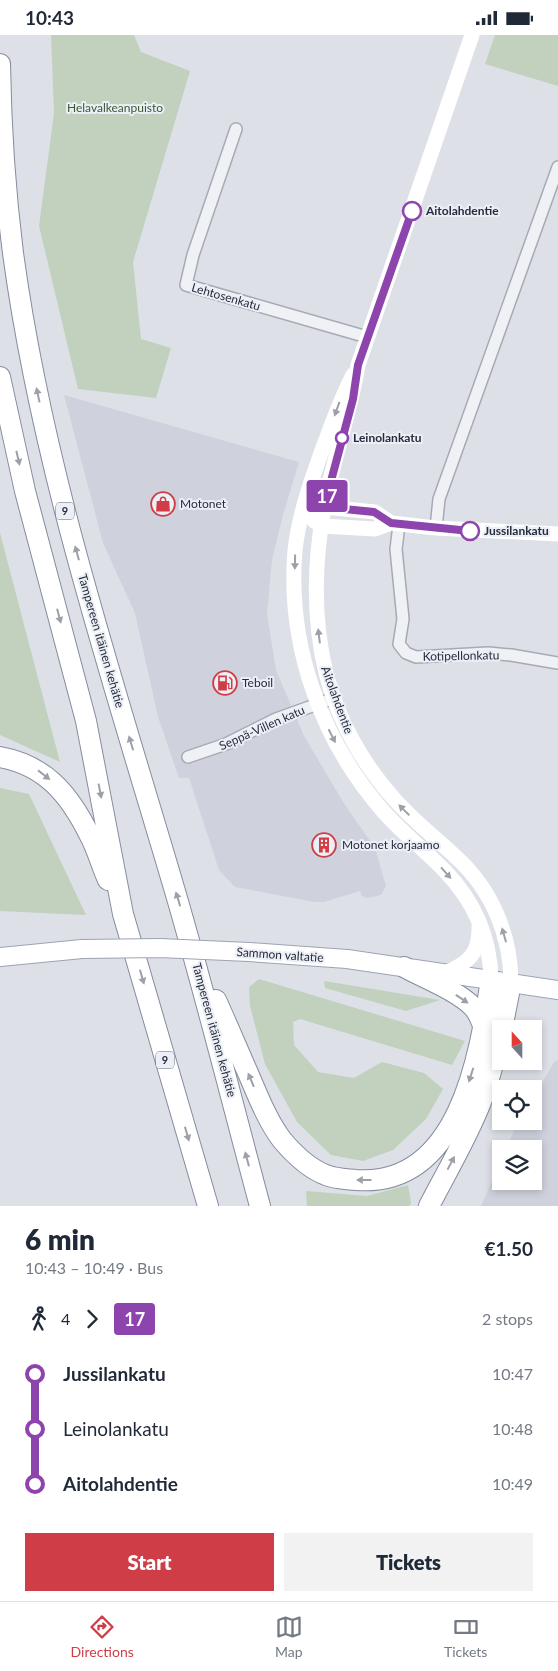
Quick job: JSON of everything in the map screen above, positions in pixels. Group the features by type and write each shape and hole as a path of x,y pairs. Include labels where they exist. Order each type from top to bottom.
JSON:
{"highway":[{"name":"Tampereen itäinen kehätie","path":"0,64 6,191 13,253 25,330 59,486 91,609 192,946 260,1206"},
{"name":"9","path":"0,377 25,491 86,721 123,914 208,1206"},
{"path":"0,757 13,759 32,767 47,777 64,794 90,835 123,914"},
{"path":"192,946 271,1123 296,1154 327,1175 363,1181 380,1179 409,1170 424,1160 437,1147 450,1128 464,1096 476,1060 492,1035"},
{"path":"404,967 464,999 474,1008 479,1016 492,1026"},
{"path":"497,1020 501,981"},
{"path":"429,1206 482,1101 492,1067"}],"main road":[{"name":"Aitolahdentie","path":"469,36 358,365 340,402 310,483 295,549 294,584 297,618 305,665 317,704 337,746 359,782 384,812 445,871 472,906 501,981"},
{"name":"Aitolahdentie","path":"358,365 353,399 324,507 316,583 319,637 326,676 350,737 374,773 396,801 459,859 482,887 492,903 500,922 511,965 501,981"},
{"path":"303,513 324,507 374,512 395,524"},
{"path":"303,513 322,526 375,529 395,524 436,529 558,534"},
{"path":"445,973 468,961 473,954 478,942 479,921"},
{"name":"Sammon valtatie","path":"0,957 82,949 160,948 249,952 347,959 558,990"}],"street":[{"name":"Lehtosenkatu","path":"236,129 193,255 186,285 367,337"},
{"path":"436,529 440,494 558,167"},
{"name":"Kotipellonkatu","path":"395,524 403,619 399,644 406,653 416,657 488,653 558,663"},
{"name":"Seppä-Villen katu","path":"188,757 226,744 276,719 335,699"}],"shaded area":[{"path":"64,395 299,462 272,560 267,614 276,670 304,736 345,805 375,848 386,886 381,895 367,898 362,896 360,891 324,902 314,902 235,887 219,870 189,778 179,778 158,717 135,613 103,543"},
{"path":"558,1060 558,1206 481,1206 492,1181 492,1190 542,1190 542,1140 510,1140 514,1130 542,1130 542,1082 554,1062"}],"green space":[{"name":"Helavalkeanpuisto","path":"51,35 134,35 141,52 190,71 133,262 141,339 171,348 156,398 78,389 39,226 54,113"},
{"path":"495,35 558,35 558,86 485,64"},
{"path":"0,533 60,762 0,735"},
{"path":"0,788 29,794 86,915 0,911"},
{"path":"259,979 465,1041 452,1065 300,1019 293,1022 294,1045 318,1072 354,1078 382,1062 424,1073 443,1089 426,1119 393,1150 363,1161 331,1155 297,1122 265,1064 250,1006 249,987"},
{"path":"324,981 440,1000 406,1011 325,988"},
{"path":"408,1185 411,1203 409,1206 307,1206 306,1191 367,1196"}],"bus line":[{"name":"17","path":"412,211 358,365 353,399 324,507 374,512 391,523 470,531"}],"place":[{"name":"Aitolahdentie","path":"412,211"},
{"name":"Leinolankatu","path":"342,438"},
{"name":"Motonet","path":"163,504"},
{"name":"Jussilankatu","path":"470,531"},
{"name":"Teboil","path":"225,683"},
{"name":"Motonet korjaamo","path":"324,845"}]}
